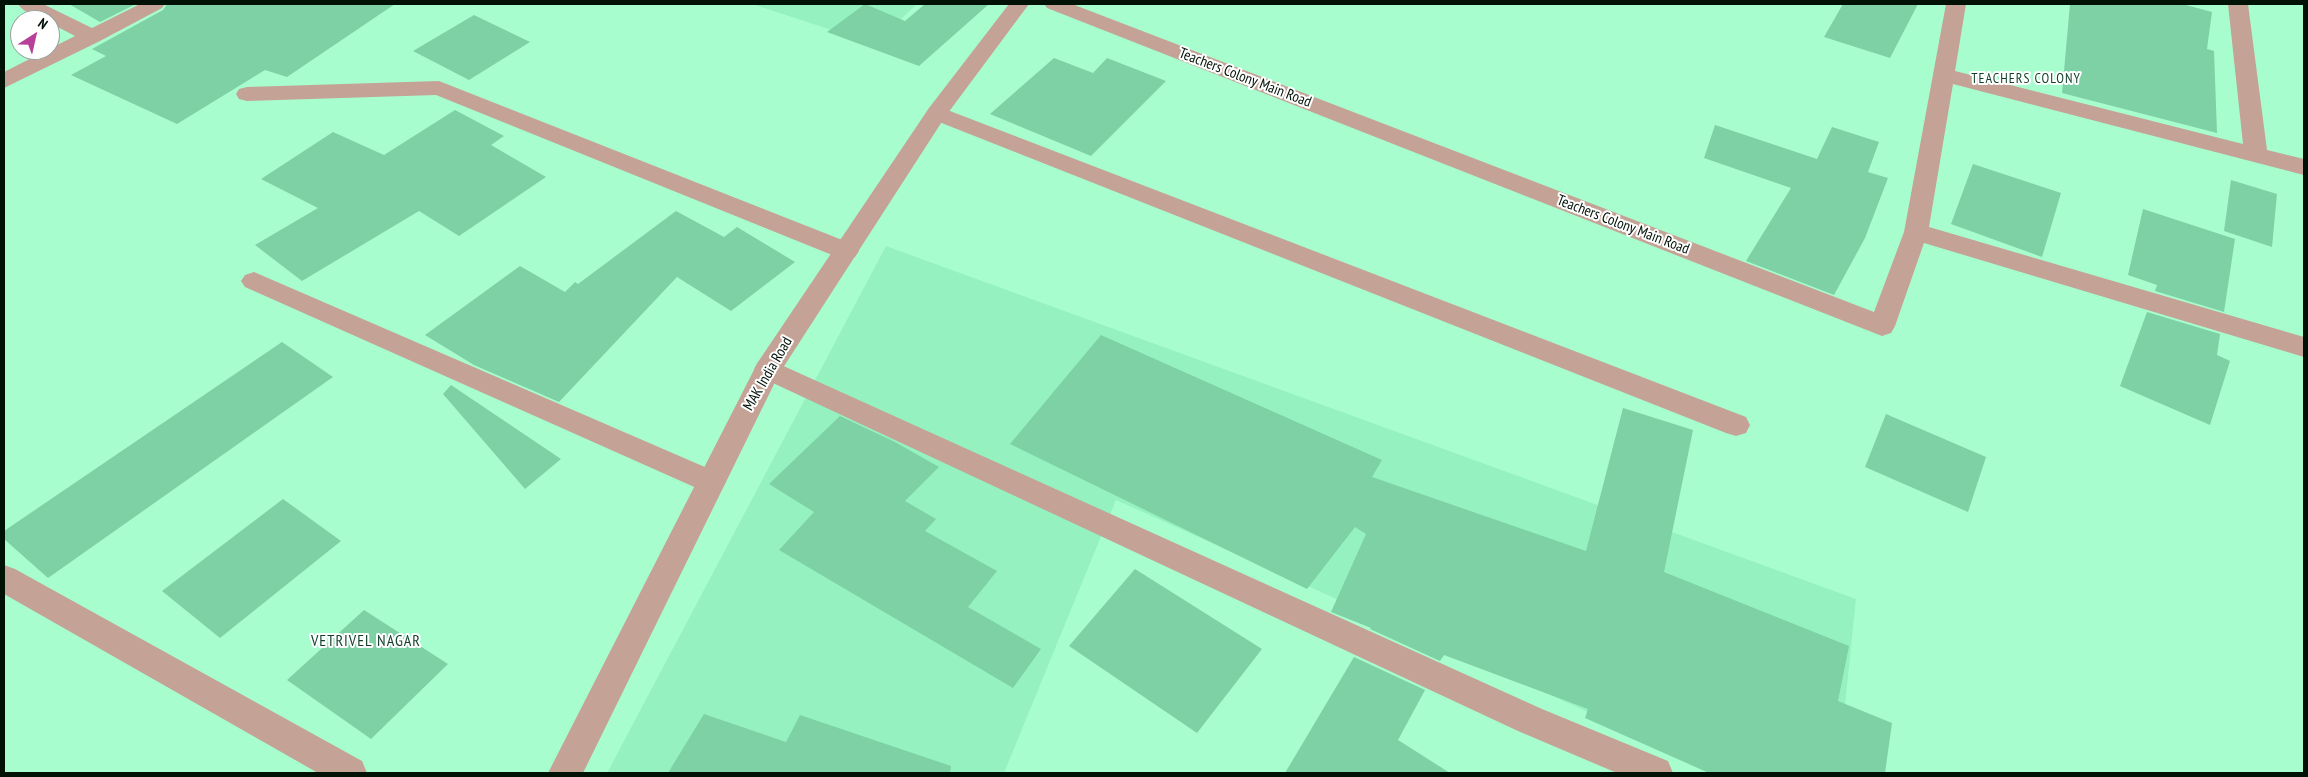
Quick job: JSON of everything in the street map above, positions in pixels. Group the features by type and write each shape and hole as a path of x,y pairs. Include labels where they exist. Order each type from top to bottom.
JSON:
{"street":[{"path":"28,4 93,37"},
{"path":"4,81 155,4"},
{"name":"MAK India Road","path":"565,773 768,369 936,113 1019,4"},
{"name":"Teachers Colony Main Road","path":"1054,4 1882,326 1916,232 1956,4"},
{"path":"2238,4 2256,155"},
{"path":"1944,75 2304,167"},
{"path":"247,94 439,88 846,250"},
{"path":"936,113 1736,425"},
{"path":"1916,232 2304,347"},
{"path":"254,281 711,482"},
{"path":"768,369 1530,720 1656,773"},
{"path":"4,578 350,773"}],"shaded area":[{"path":"752,4 917,4 874,44"},
{"path":"886,246 1856,599 1838,773 1724,773 1116,500 1004,773 607,773"}],"building":[{"path":"69,4 136,4 100,22"},
{"path":"167,4 395,4 287,77 265,70 177,124 71,75 106,56 92,49 163,10"},
{"path":"865,4 905,21 925,4 989,4 919,66 827,32"},
{"path":"1843,4 1918,4 1890,58 1824,37"},
{"path":"2070,4 2182,4 2212,12 2207,49 2214,51 2217,133 2062,93"},
{"path":"474,15 530,42 469,80 413,51"},
{"path":"1054,58 1093,73 1107,58 1166,81 1091,156 990,114"},
{"path":"455,110 504,136 491,145 546,177 459,236 419,211 302,281 255,245 318,208 261,179 333,132 384,155"},
{"path":"1715,125 1817,159 1832,127 1879,142 1868,172 1888,178 1865,238 1834,295 1746,261 1791,188 1704,158"},
{"path":"1973,164 2061,193 2042,257 1951,224"},
{"path":"2231,180 2277,194 2272,247 2224,231"},
{"path":"2143,209 2235,239 2224,312 2155,291 2157,285 2128,275"},
{"path":"676,211 724,237 737,227 795,262 731,311 677,277 559,402 474,365 425,335 520,266 565,292 575,282 578,284"},
{"path":"2147,312 2220,334 2217,355 2230,361 2210,425 2120,386"},
{"path":"1101,335 1382,460 1372,477 1586,551 1623,408 1693,430 1664,572 1849,646 1838,701 1892,723 1885,773 1709,773 1585,718 1588,709 1444,655 1440,661 1371,628 1331,612 1366,534 1355,527 1307,589 1010,444"},
{"path":"282,342 333,377 48,578 4,539 4,531"},
{"path":"451,385 561,459 525,489 443,394"},
{"path":"1886,414 1986,457 1968,512 1865,467"},
{"path":"840,416 895,442 939,467 905,501 936,519 925,531 997,571 968,607 1041,649 1013,688 779,550 814,512 769,484"},
{"path":"283,499 341,541 220,638 162,591"},
{"path":"1135,569 1262,649 1197,733 1069,646"},
{"path":"364,610 448,664 371,739 287,680"},
{"path":"1354,657 1425,690 1398,740 1450,773 1285,773"},
{"path":"704,714 786,742 800,715 951,766 950,773 668,773"}],"district":[{"name":"TEACHERS COLONY","path":"2026,79"},
{"name":"VETRIVEL NAGAR","path":"366,641"}]}
